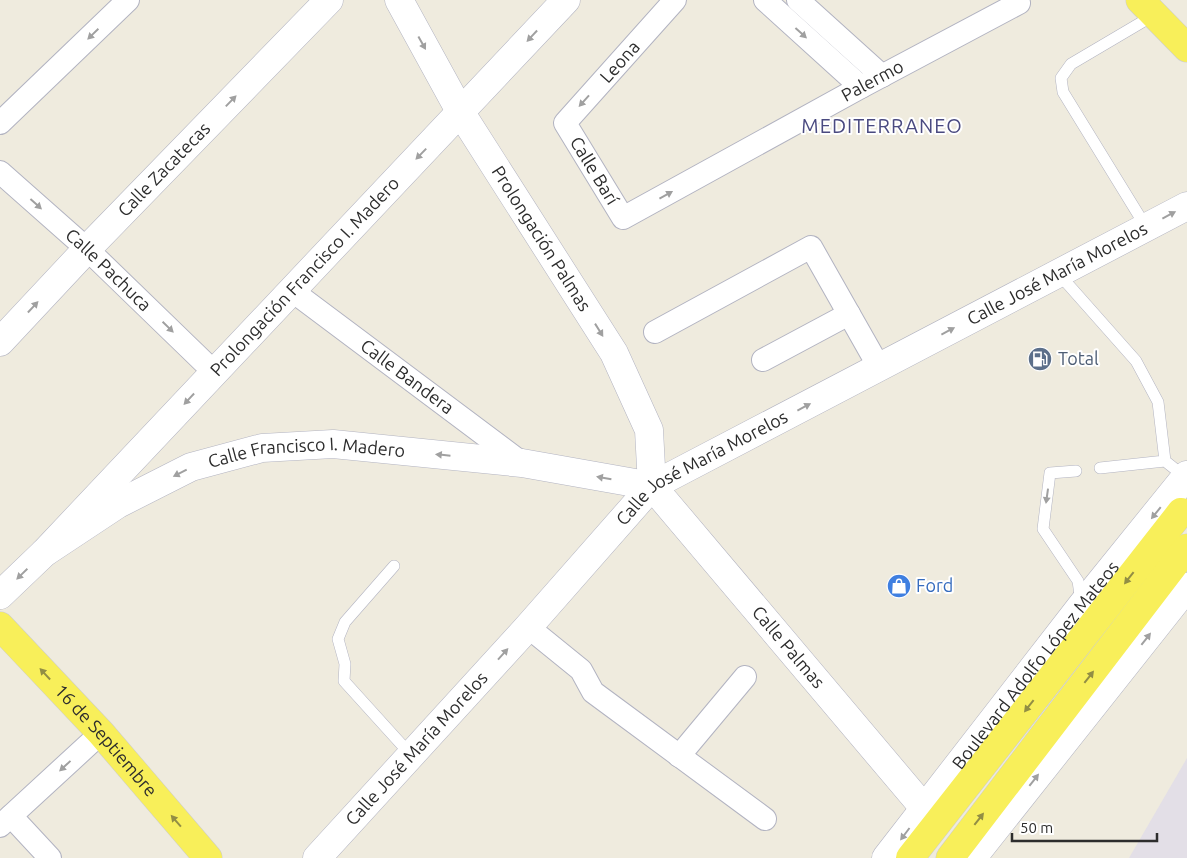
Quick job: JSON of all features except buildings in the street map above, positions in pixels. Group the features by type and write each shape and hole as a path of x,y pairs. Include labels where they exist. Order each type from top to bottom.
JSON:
{"main road":[{"name":"Calle Zacatecas","path":"0,342 87,249 329,0"},
{"name":"Prolongación Palmas","path":"399,0 460,112 614,354 649,430 652,486"},
{"name":"Prolongación Francisco I. Madero","path":"44,553 566,0"},
{"path":"1147,8 1187,48"},
{"name":"Calle José María Morelos","path":"317,858 528,627 652,486 1187,206"},
{"name":"Calle Francisco I. Madero","path":"0,595 44,553 118,504 191,467 262,448 333,444 522,464 652,486"},
{"name":"Boulevard Adolfo López Mateos","path":"886,858 1082,605 1179,471"},
{"name":"Calle Palmas","path":"652,486 924,808"},
{"name":"Boulevard Adolfo López Mateos","path":"910,858 1181,512"},
{"path":"976,856 1176,583 1187,548"},
{"path":"950,858 1176,583"},
{"name":"16 de Septiembre","path":"0,626 101,733 208,858"}],"street":[{"path":"0,123 128,0"},
{"name":"Leona","path":"565,124 675,0"},
{"path":"765,0 860,87"},
{"path":"798,0 882,76"},
{"name":"Palermo","path":"623,218 1017,2"},
{"name":"Calle Barí","path":"565,124 623,218"},
{"name":"Calle Pachuca","path":"0,172 87,249 214,372"},
{"path":"655,332 811,247 880,367"},
{"name":"Calle Bandera","path":"291,290 522,464"},
{"path":"763,360 849,314"},
{"path":"528,627 581,670 594,692 765,819"},
{"path":"679,756 745,677"},
{"path":"50,858 6,821 101,733"}],"lane":[{"path":"1146,227 1063,92 1062,78 1071,64 1147,8"},
{"path":"1058,273 1136,360 1158,402 1179,471 1100,468"},
{"path":"1076,470 1050,473 1043,529 1078,582 1082,605"},
{"path":"394,566 345,622 338,639 345,664 344,681 411,755"}],"shaded area":[{"path":"1187,758 1187,858 1129,858"}],"place":[{"name":"Total","path":"1040,359"},
{"name":"Ford","path":"899,586"}],"district":[{"name":"MEDITERRANEO","path":"882,126"}]}
